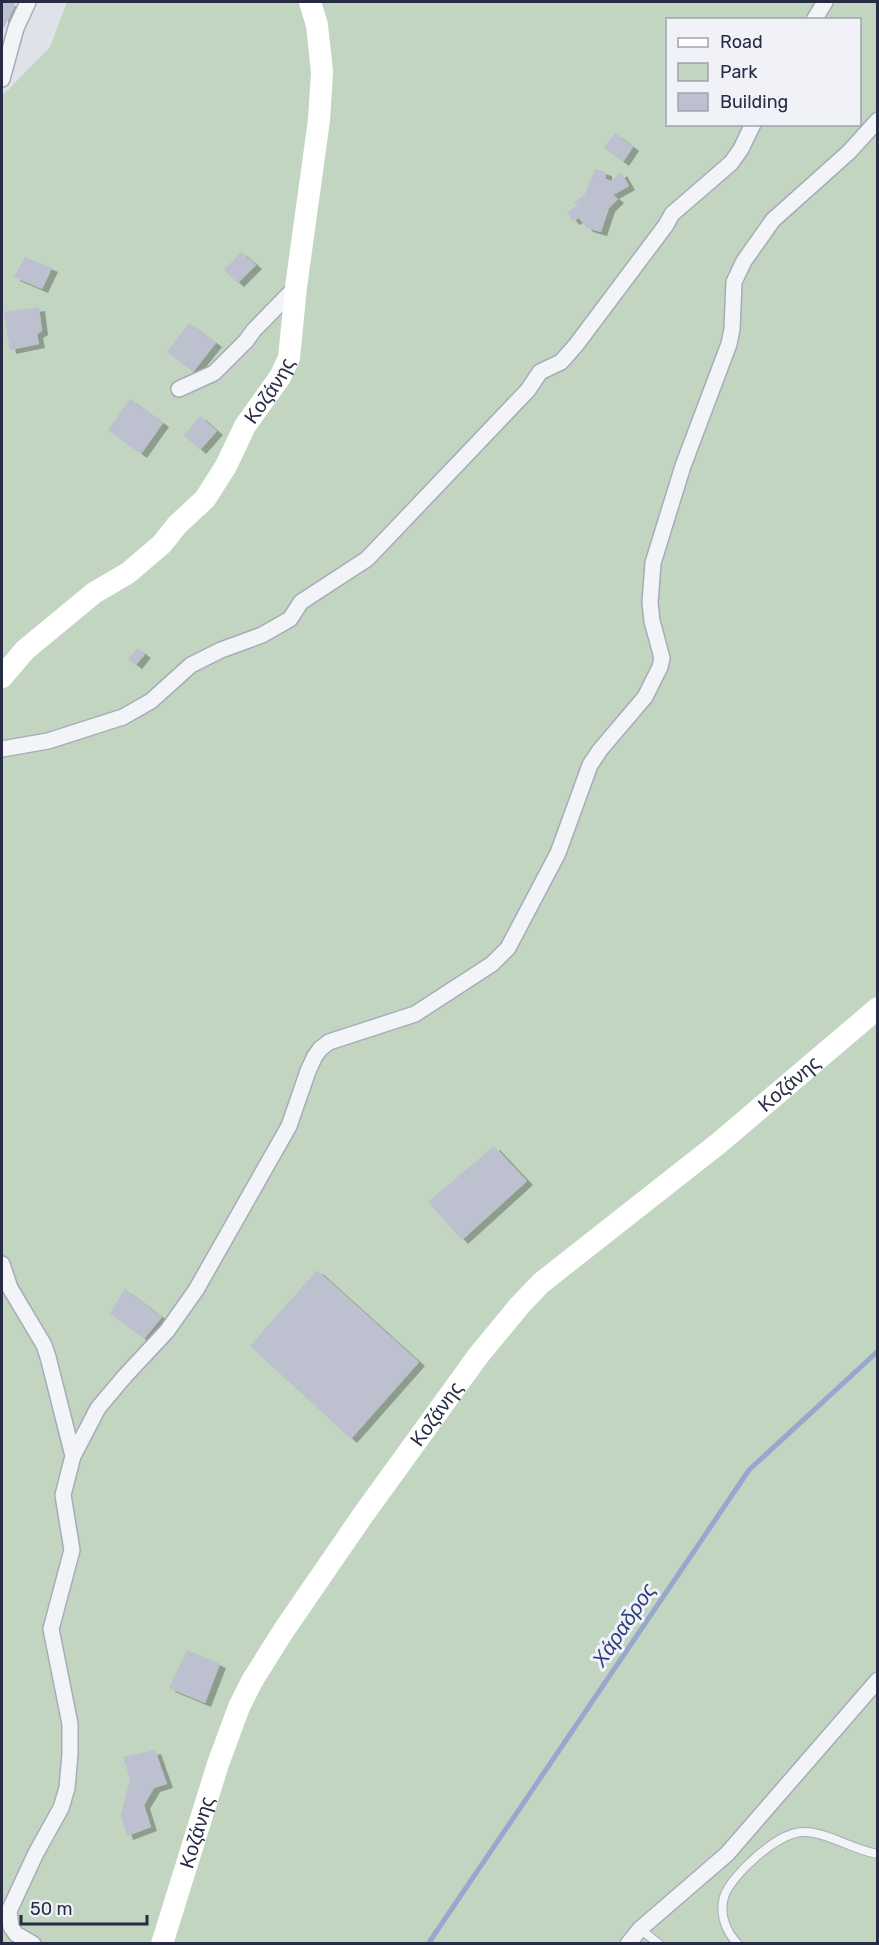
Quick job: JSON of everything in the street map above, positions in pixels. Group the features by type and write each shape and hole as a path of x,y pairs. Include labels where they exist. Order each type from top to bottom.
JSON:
{"street":[{"path":"2,79 16,28 28,2"},
{"name":"Κοζάνης","path":"2,677 25,650 94,593 128,573 205,499 226,466 245,426 280,377 289,358 296,286 319,120 322,72 317,25 310,2"},
{"path":"815,18 825,2"},
{"path":"33,1944 16,1934 11,1927 9,1911 36,1853 61,1808 67,1788 70,1724 51,1629 72,1550 63,1495 73,1456 98,1408 167,1331 196,1290 289,1126 308,1071 320,1049 329,1042 414,1014 492,964 508,948 558,853 590,765 645,697 660,667 662,658 652,621 650,603 654,563 683,465 729,344 734,282 744,261 773,220 849,152 878,120"},
{"path":"2,749 48,741 123,717 151,701 191,666 221,650 262,635 290,619 301,602 367,560 528,390 540,372 561,362 631,273 672,214 730,163 752,126"},
{"path":"179,388 214,374 296,286"},
{"name":"Κοζάνης","path":"162,1944 218,1764 239,1707 252,1681 363,1515 478,1356 541,1283 719,1143 878,1008"},
{"path":"2,1264 10,1288 44,1345 73,1456"},
{"path":"628,1944 640,1929 727,1854 878,1680"}],"lane":[{"path":"738,1944 723,1918 724,1898 736,1878 769,1845 786,1835 805,1832 864,1852 878,1854"},
{"path":"640,1929 659,1944"}],"green space":[{"path":"67,2 877,2 877,1943 2,1944 2,96 50,47"}],"building":[{"path":"2,2 16,2 4,28 2,26"},
{"path":"615,133 633,147 623,162 604,148"},
{"path":"595,169 606,172 606,179 611,181 621,172 629,186 613,195 618,199 609,208 601,232 587,228 579,218 573,221 567,212 578,205 574,202 585,194"},
{"path":"241,252 256,265 238,283 224,270"},
{"path":"25,257 52,268 42,289 14,277"},
{"path":"39,307 42,331 37,334 39,344 10,350 4,312"},
{"path":"189,323 216,343 193,372 167,352"},
{"path":"130,399 163,423 141,454 108,430"},
{"path":"200,416 217,431 200,450 184,435"},
{"path":"137,648 145,654 136,665 128,659"},
{"path":"494,1146 527,1181 462,1240 428,1202"},
{"path":"317,1270 419,1362 351,1439 250,1346"},
{"path":"125,1289 162,1317 144,1339 110,1313"},
{"path":"187,1650 220,1664 205,1703 169,1688"},
{"path":"155,1750 167,1784 154,1788 144,1805 151,1827 127,1836 121,1815 130,1778 123,1757"}],"waterway":[{"name":"Χάραδρος","path":"428,1944 749,1470 878,1351"}]}
